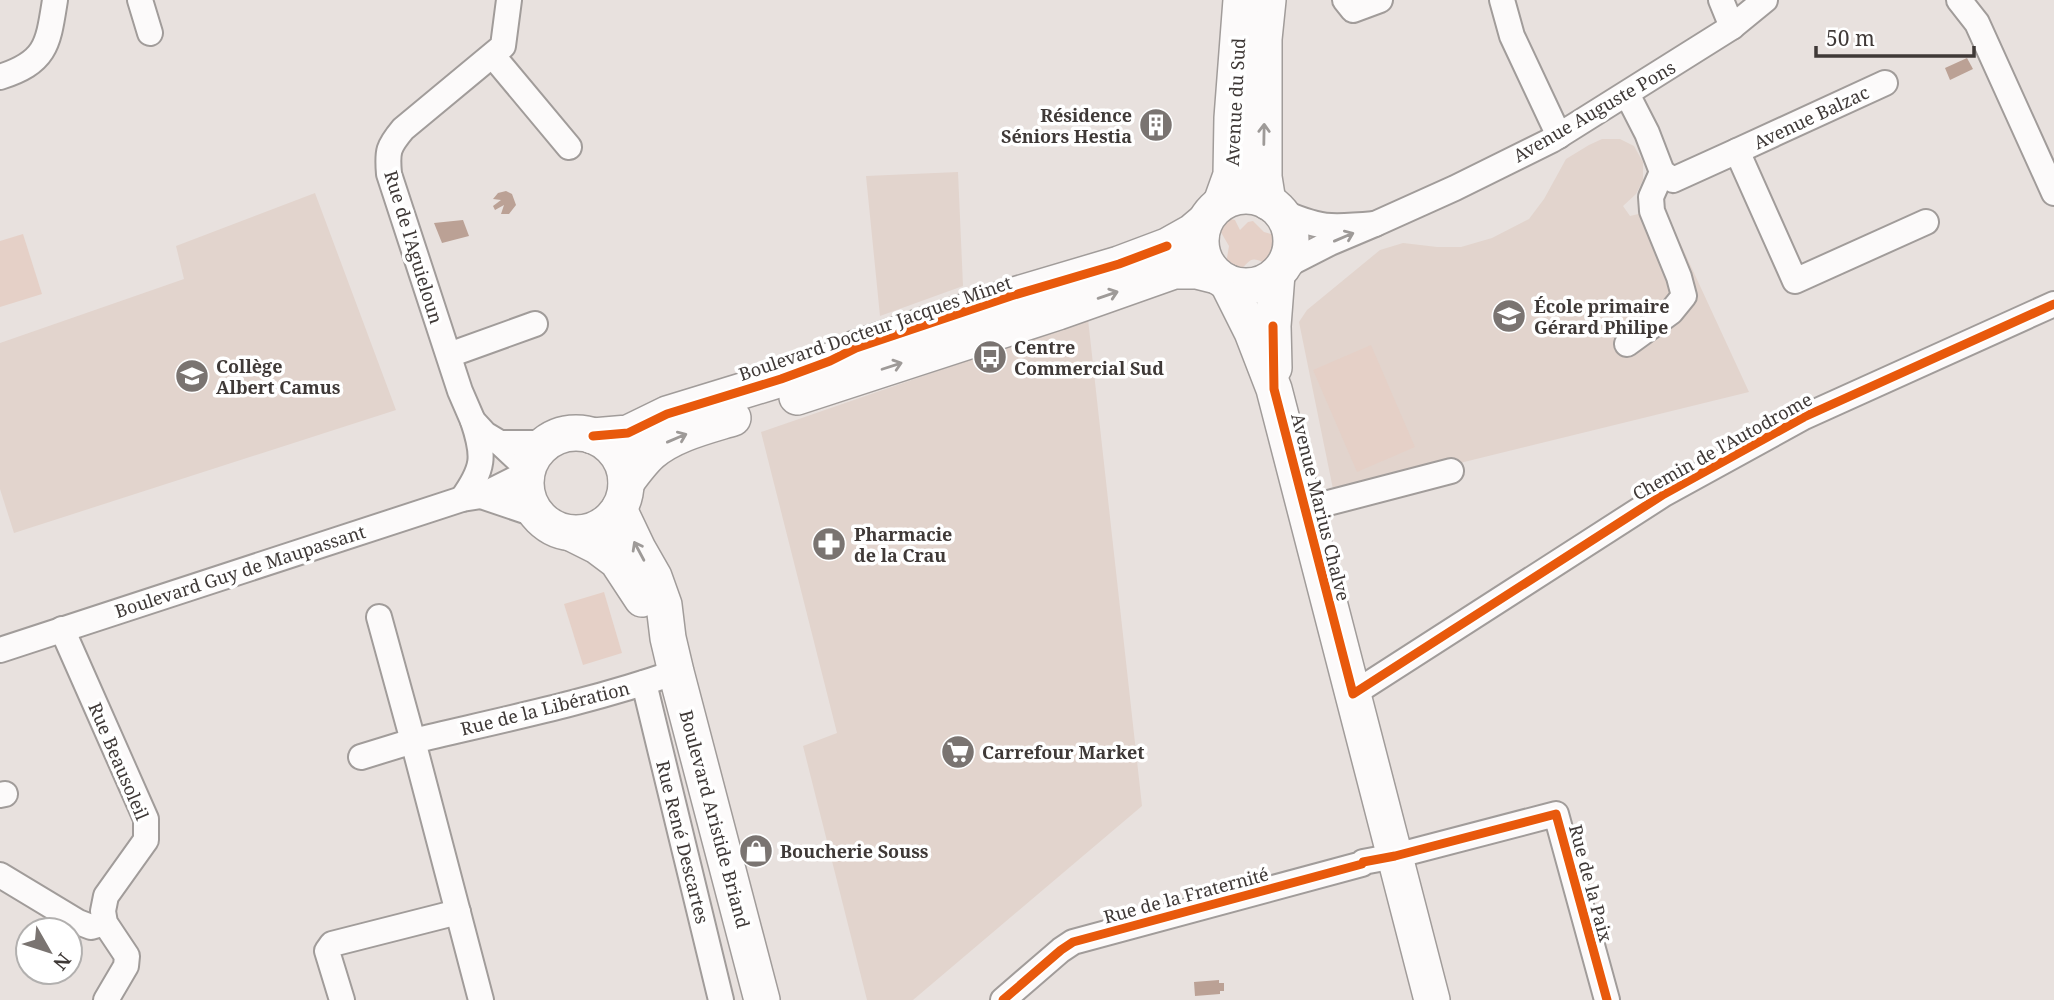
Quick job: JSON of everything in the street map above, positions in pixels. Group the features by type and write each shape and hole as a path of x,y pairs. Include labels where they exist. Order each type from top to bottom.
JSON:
{"main road":[{"name":"Avenue du Sud","path":"1213,212 1231,175 1232,118 1241,0"},
{"name":"Avenue du Sud","path":"1268,0 1264,177 1273,206"},
{"path":"623,496 620,459 613,449 593,436 579,433 565,434 534,462 526,490 537,515 547,524 559,531 586,533 611,520 623,496 652,452 696,430 1058,312 1174,271 1197,271 1240,286 1253,286 1266,281 1280,270 1289,253 1291,237 1287,222 1273,206 1256,197 1244,196 1232,198 1213,212 1202,232 1201,244 1209,267 1222,279"},
{"name":"Boulevard Docteur Jacques Minet","path":"593,436 628,433 667,414 781,379 856,348 1011,296 1119,264 1167,246 1192,232 1213,212"},
{"name":"Avenue Marius Chalve","path":"1274,389 1273,326 1280,270"},
{"name":"Avenue Marius Chalve","path":"1222,279 1252,332 1274,389 1432,1000"},
{"name":"Boulevard Aristide Briand","path":"623,496 638,549 654,577 664,605 668,638 660,677 762,1000"},
{"name":"Boulevard Aristide Briand","path":"573,534 597,546 617,561 668,638"}],"street":[{"path":"0,77 31,64 38,56 49,35 55,0"},
{"path":"140,0 150,33"},
{"name":"Rue de l'Aguieloun","path":"509,0 503,46 403,128 391,143 387,158 389,174 460,391 473,421 485,434 534,462"},
{"path":"1345,0 1353,10 1380,0"},
{"path":"1502,0 1512,36 1559,136"},
{"path":"1721,0 1732,27"},
{"name":"Avenue Auguste Pons","path":"1280,270 1330,243 1455,188 1559,136 1732,27 1765,0"},
{"path":"1959,0 1977,23 2054,193"},
{"path":"493,56 569,147"},
{"name":"Avenue Balzac","path":"1662,173 1673,180 1885,83"},
{"path":"1627,94 1647,133 1662,173 1651,197 1652,211 1679,276 1684,296 1671,312 1627,344"},
{"name":"Avenue Balzac","path":"1737,151 1795,281 1926,222"},
{"path":"1273,206 1305,222 1333,228 1375,224"},
{"name":"Chemin de l'Autodrome","path":"1353,694 1664,494 1804,417 2054,304"},
{"path":"449,355 535,324"},
{"path":"473,421 481,446 481,464 472,497 537,515"},
{"name":"Boulevard Guy de Maupassant","path":"0,650 472,497 534,462"},
{"path":"1305,509 1451,471"},
{"path":"379,617 481,1000"},
{"name":"Rue Beausoleil","path":"62,629 146,820 146,840 107,896 103,911 105,923"},
{"name":"Rue de la Libération","path":"360,757 660,677"},
{"name":"Rue René Descartes","path":"660,677 722,1000"},
{"name":"Rue de la Paix","path":"1395,856 1556,814 1607,1000"},
{"name":"Rue de la Fraternité","path":"1003,1000 1073,942 1363,862 1395,856"},
{"path":"0,875 78,922 90,927 105,923 127,956 126,966 106,1000"},
{"path":"342,1000 327,951 332,944 458,912"}],"shaded area":[{"path":"1967,58 1973,69 1950,80 1945,68"},
{"name":"École primaire Gérard Philipe","path":"1602,139 1620,139 1634,146 1643,162 1643,180 1636,194 1623,206 1630,216 1664,208 1749,392 1334,494 1299,322 1307,310 1380,250 1403,243 1461,247 1492,238 1529,219 1544,199 1566,159"},
{"path":"958,172 963,286 880,316 866,176"},
{"path":"506,191 512,194 516,205 509,214 501,214 504,205 495,210 493,206 501,200 493,199 498,193"},
{"name":"Collège Albert Camus","path":"315,193 396,410 14,533 0,489 0,343 184,279 176,246"},
{"path":"1227,218 1235,220 1240,230 1253,221 1264,232 1271,234 1276,231 1276,249 1268,264 1251,260 1239,271 1226,264 1229,246 1219,229"},
{"path":"463,220 469,236 442,243 434,223"},
{"path":"23,234 42,294 0,307 0,241"},
{"name":"Carrefour Market","path":"1088,319 1142,806 913,1000 867,1000 803,746 837,733 761,432"},
{"path":"1371,345 1415,447 1357,472 1313,370"},
{"path":"604,592 622,653 583,665 564,604"},
{"path":"1219,980 1219,983 1224,983 1224,991 1220,991 1220,994 1195,996 1194,982"}],"cycle path":[{"path":"593,436 628,433 667,414 781,379 856,348 1011,296 1119,264 1167,246"},
{"path":"1273,326 1274,389 1353,694 1664,494 1804,417 2054,304"},
{"path":"1003,1000 1073,942 1363,862 1556,814 1607,1000"}],"place":[{"name":"Résidence Séniors Hestia","path":"1156,125"},
{"name":"École primaire Gérard Philipe","path":"1509,316"},
{"name":"Centre Commercial Sud","path":"990,357"},
{"name":"Collège Albert Camus","path":"192,376"},
{"name":"Pharmacie de la Crau","path":"829,544"},
{"name":"Carrefour Market","path":"958,752"},
{"name":"Boucherie Souss","path":"756,851"}]}
